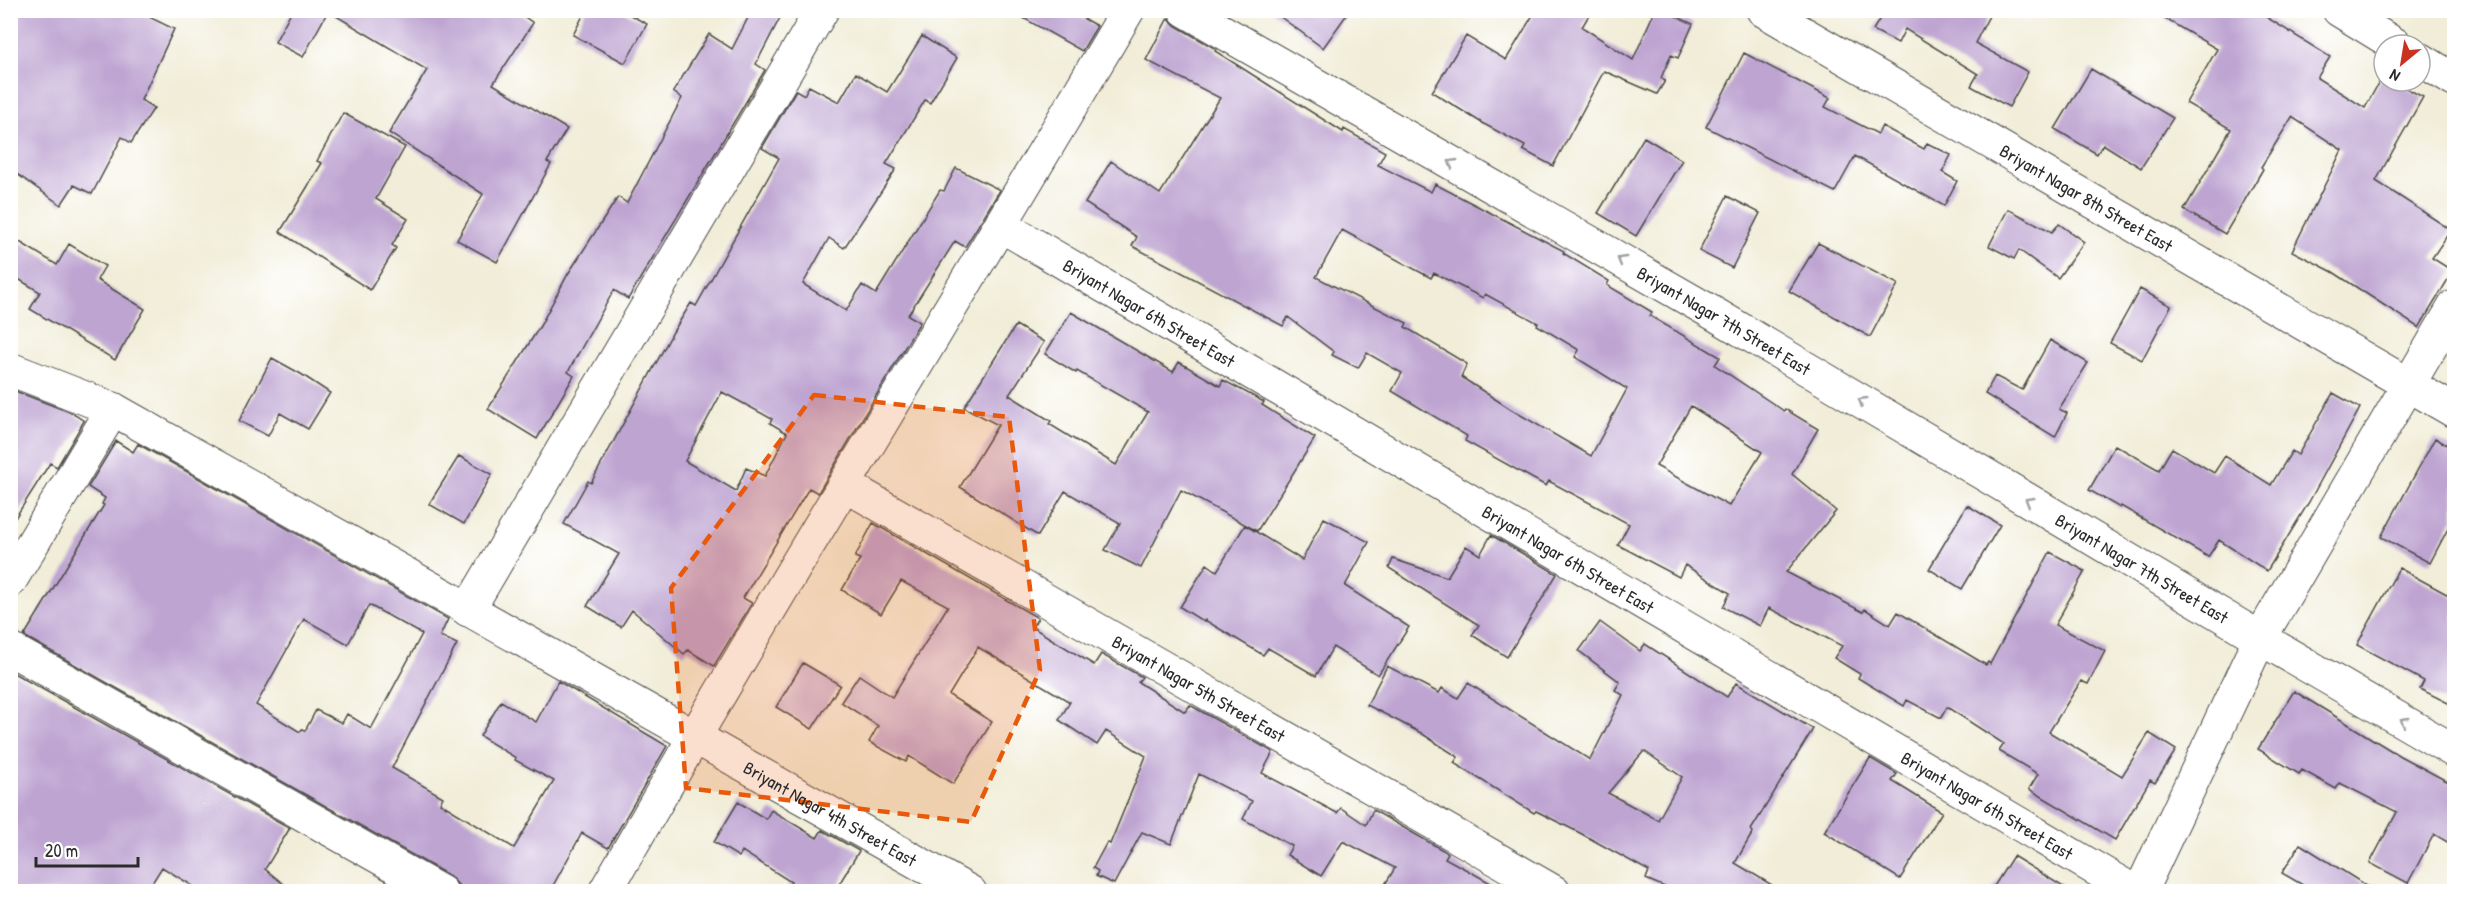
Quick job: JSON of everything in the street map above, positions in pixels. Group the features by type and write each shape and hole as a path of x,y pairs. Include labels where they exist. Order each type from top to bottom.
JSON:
{"street":[{"path":"468,610 822,10"},
{"path":"605,891 694,735 1002,226 1128,10"},
{"name":"Briyant Nagar 7th Street East","path":"1185,10 1718,316 2454,751"},
{"name":"Briyant Nagar 8th Street East","path":"1762,10 2454,411"},
{"path":"2339,10 2376,33"},
{"path":"2432,66 2454,80"},
{"name":"Briyant Nagar 6th Street East","path":"1002,226 2135,891"},
{"path":"2140,891 2260,638 2454,308"},
{"name":"Briyant Nagar 4th Street East","path":"10,369 113,409 970,891"},
{"path":"10,581 113,409"},
{"name":"Briyant Nagar 5th Street East","path":"845,485 1554,891"},
{"path":"10,649 441,891"}],"highlighted area":[{"path":"814,395 1009,417 1040,670 971,822 686,788 671,588"}],"building":[{"path":"10,10 135,10 174,29 141,100 154,108 131,143 122,137 92,194 74,185 61,205 10,169"},
{"path":"292,10 515,10 533,23 493,84 567,129 547,162 551,164 497,262 457,240 483,194 389,133 427,70 328,11 303,57 275,42"},
{"path":"586,10 621,10 647,24 625,63 573,35"},
{"path":"752,10 784,10 756,64 765,70 628,299 614,290 568,372 574,376 537,439 488,409 540,326 568,274 618,197 627,203 682,98 673,92 709,34 732,49"},
{"path":"1009,10 1068,10 1097,26 1082,51"},
{"path":"1271,10 1350,10 1323,48"},
{"path":"1536,10 1592,10 1582,27 1633,60 1655,10 1663,10 1693,24 1678,58 1671,55 1661,78 1665,81 1657,94 1604,71 1553,166 1523,150 1525,146 1432,92 1466,36 1506,60"},
{"path":"1875,10 1992,10 1975,43 2028,72 2009,107 1971,86 1978,74 1905,29 1898,43 1873,30 1882,15"},
{"path":"2150,10 2255,10 2330,57 2317,78 2365,108 2373,93 2416,93 2423,97 2376,181 2451,230 2432,258 2453,271 2419,328 2333,272 2292,251 2342,150 2292,117 2261,167 2263,169 2225,234 2184,210 2231,129 2186,103 2217,49"},
{"path":"1168,18 1176,26 1216,49 1215,51 1343,132 1344,129 1385,152 1378,165 1431,192 1435,184 1564,251 1563,253 1609,281 1607,285 1652,312 1650,316 1720,357 1715,365 1784,411 1785,409 1818,429 1792,474 1836,511 1786,572 1863,612 1865,609 1890,625 1898,612 1986,665 1988,662 1990,664 2050,552 2085,571 2055,625 2105,651 2088,684 2081,681 2049,732 2122,776 2149,733 2176,750 2155,783 2150,780 2115,840 2029,789 2038,774 1999,751 2004,744 1947,707 1941,718 1907,700 1904,706 1858,678 1860,674 1834,658 1842,646 1769,608 1760,626 1723,607 1730,593 1685,565 1679,577 1618,545 1629,524 1549,481 1546,486 1465,441 1467,436 1392,391 1402,373 1367,353 1358,368 1332,355 1334,352 1288,317 1283,326 1132,246 1137,237 1085,203 1111,161 1160,194 1220,98 1146,60","holes":["1342,230 1431,278 1434,273 1483,298 1485,294 1538,323 1537,325 1579,350 1575,357 1627,389 1591,456 1461,377 1467,364 1405,327 1407,323 1316,277","1691,406 1762,452 1729,506 1656,466"]},
{"path":"922,36 957,58 930,103 925,100 886,164 896,169 844,248 829,238 803,284 846,311 862,285 876,294 940,190 944,191 956,168 1000,190 965,247 955,241 908,315 920,322 818,493 809,488 743,598 752,603 714,666 688,650 684,654 632,610 621,627 587,606 619,554 564,524 588,481 591,483 673,332 691,303 696,306 779,158 762,148 796,90 804,95 809,86 839,102 856,73 887,92","holes":["722,392 772,419 770,423 787,433 765,476 746,468 736,491 685,461"]},
{"path":"1744,53 1830,98 1825,107 1878,134 1882,126 1924,149 1927,143 1951,155 1942,172 1957,181 1944,206 1855,156 1835,192 1706,127"},
{"path":"2091,69 2173,118 2141,168 2103,144 2097,154 2055,129"},
{"path":"343,113 405,147 376,199 408,219 392,245 396,248 370,290 280,232 322,163 317,161"},
{"path":"1644,137 1682,160 1636,236 1598,213"},
{"path":"1727,196 1760,213 1732,268 1699,251"},
{"path":"2008,209 2052,232 2059,224 2084,242 2058,278 2019,250 2014,259 1989,246"},
{"path":"10,236 57,265 69,244 105,266 97,280 145,309 115,360 30,309 40,292 10,274"},
{"path":"1818,243 1898,284 1870,337 1789,291"},
{"path":"2140,289 2171,306 2142,360 2110,343"},
{"path":"1071,312 1173,372 1179,362 1220,386 1223,380 1264,402 1262,405 1315,438 1257,531 1181,490 1141,568 1105,550 1120,523 1065,491 1038,536 960,487 998,425 964,407 1016,325 1044,342 1009,395 1051,421 1049,424 1116,465 1148,412 1045,354"},
{"path":"2050,340 2088,363 2059,409 2067,413 2055,437 1985,394 1995,376 2022,390"},
{"path":"272,358 330,393 308,429 280,413 268,436 239,421"},
{"path":"10,389 72,413 84,421 57,467 50,463 10,526"},
{"path":"2333,393 2360,408 2309,502 2267,571 2219,540 2208,557 2089,490 2115,445 2159,470 2172,448 2214,473 2225,456 2271,485 2292,451 2298,455"},
{"path":"2435,438 2454,449 2454,517 2430,563 2381,537"},
{"path":"116,441 133,452 138,444 448,619 440,636 457,644 392,768 443,797 440,803 514,848 554,781 515,760 516,758 480,736 501,701 536,722 558,681 667,746 608,848 582,833 550,891 468,891 450,876 24,636 104,505 102,504 105,498 88,487","holes":["369,605 422,634 371,729 347,714 342,723 316,710 305,731 302,729 300,732 256,705 304,619 348,644"]},
{"path":"459,456 492,474 464,524 429,504"},
{"path":"1967,505 2000,525 1962,589 1929,569"},
{"path":"1324,518 1369,542 1345,586 1409,627 1378,675 1333,647 1316,676 1268,648 1263,655 1180,607 1207,564 1217,571 1245,525 1302,560"},
{"path":"873,523 1038,618 1032,627 1094,665 1101,654 1142,677 1138,682 1185,712 1190,705 1273,752 1262,773 1337,813 1341,808 1366,825 1373,810 1448,853 1445,858 1505,891 1381,891 1395,868 1343,841 1321,876 1287,855 1292,846 1243,819 1252,801 1199,774 1171,844 1142,832 1114,884 1096,876 1098,871 1093,868 1107,842 1110,844 1146,756 1106,731 1097,745 1059,720 1070,702 978,647 949,695 992,722 953,784 909,756 906,762 869,742 878,726 841,702 859,675 892,697 948,606 901,581 881,614 842,590 860,559 855,557"},
{"path":"1491,535 1557,574 1507,657 1472,635 1479,625 1389,568 1393,559 1447,577 1466,546 1480,555"},
{"path":"2399,568 2454,598 2454,706 2420,689 2424,681 2357,645"},
{"path":"1600,622 1640,651 1645,644 1727,697 1736,683 1813,729 1751,830 1753,832 1735,863 1782,891 1674,891 1646,879 1649,871 1580,833 1536,811 1534,813 1454,763 1458,757 1421,733 1367,705 1387,666 1439,693 1442,688 1458,698 1468,683 1590,760 1623,695 1615,690 1620,682 1579,651","holes":["1644,751 1682,777 1658,820 1608,793"]},
{"path":"803,663 840,685 812,729 776,707"},
{"path":"10,671 290,828 265,869 292,891 201,891 162,867 147,891 10,891"},
{"path":"2294,691 2400,756 2454,785 2454,846 2434,834 2408,883 2370,863 2397,812 2340,783 2336,789 2302,770 2299,774 2258,749"},
{"path":"1870,758 1897,774 1892,781 1942,812 1900,879 1824,832"},
{"path":"738,802 766,819 771,810 817,838 822,830 859,851 835,891 785,891 791,882 742,851 739,857 714,842"},
{"path":"2300,844 2375,891 2313,891 2282,873"},
{"path":"2013,856 2070,891 1991,891"}]}
